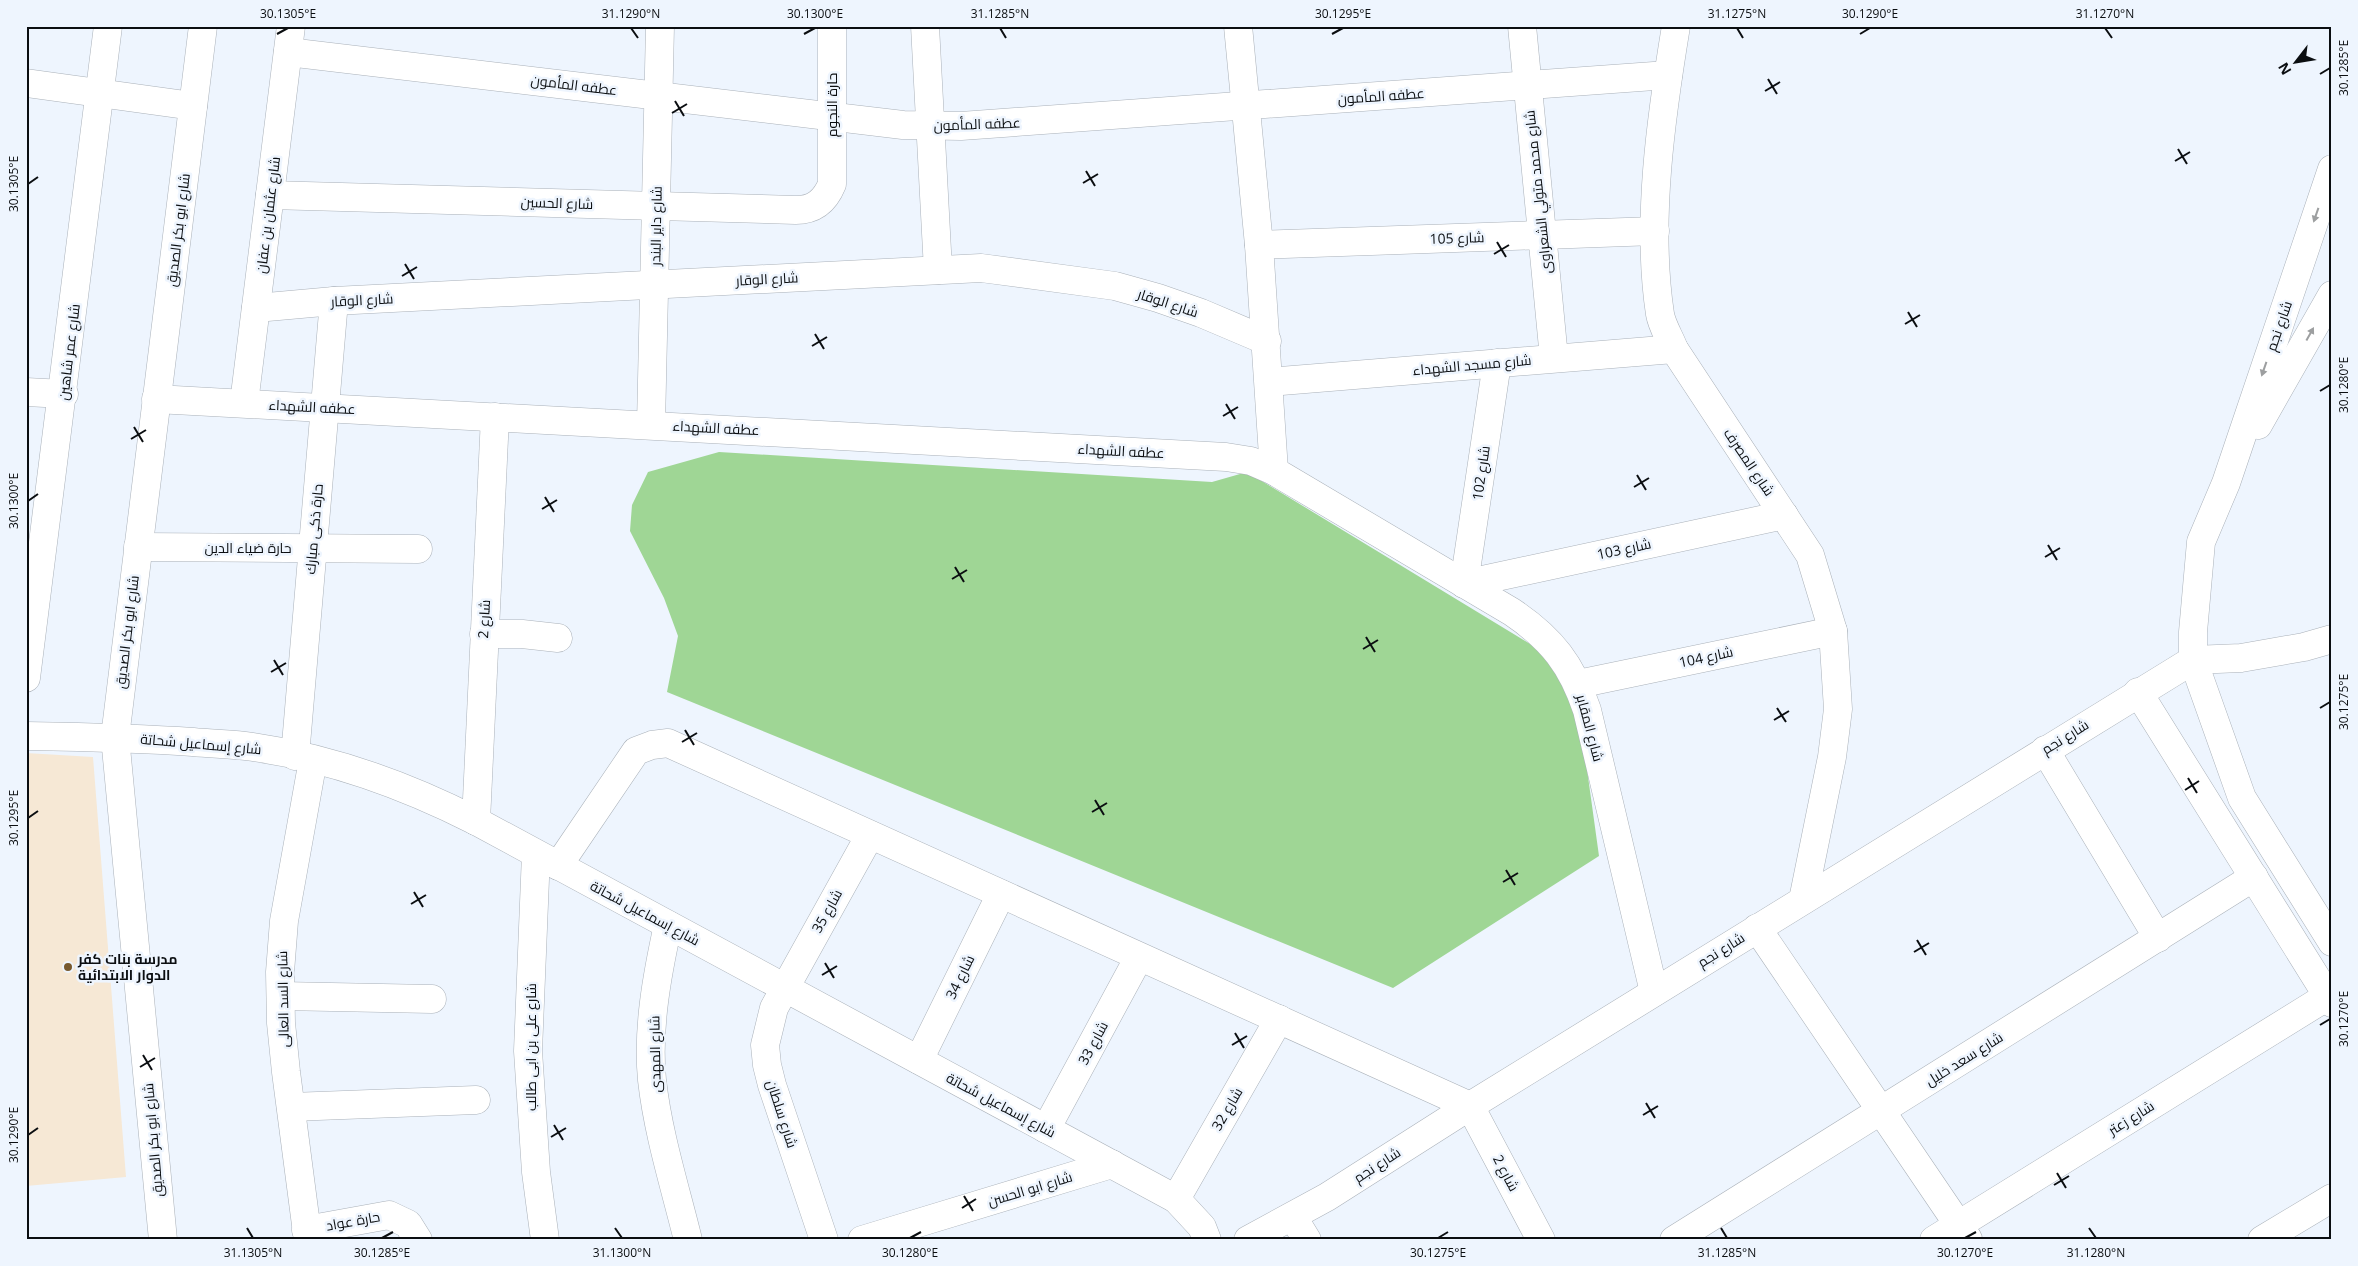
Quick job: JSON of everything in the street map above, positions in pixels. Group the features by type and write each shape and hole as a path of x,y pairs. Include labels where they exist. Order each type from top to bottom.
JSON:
{"street":[{"name":"شارع عمر شاهين","path":"26,678 64,394 108,26"},
{"name":"شارع ابو بكر الصديق","path":"163,1240 115,737 204,26"},
{"name":"شارع داير البندر","path":"651,425 660,26"},
{"name":"حارة النجوم","path":"832,26 832,184"},
{"path":"925,26 938,270"},
{"path":"1238,26 1267,341 1274,472"},
{"name":"شارع محمد متولي الشعراوى","path":"1522,26 1554,358"},
{"name":"شارع المصرف","path":"1676,26 1660,142 1655,231 1660,316 1674,349 1810,555 1833,631 1838,709 1832,757 1803,900"},
{"name":"عطفه المأمون","path":"289,39 659,95 930,126 961,126 1668,75"},
{"name":"شارع عثمان بن عفان","path":"244,403 289,39"},
{"path":"26,83 194,106"},
{"name":"شارع نجم","path":"2194,660 2193,632 2201,542 2226,483 2332,169"},
{"name":"شارع الحسين","path":"270,195 803,210 820,203 832,184"},
{"name":"شارع 105","path":"1259,245 1655,231"},
{"name":"شارع الوقار","path":"256,308 334,301 981,268 1116,286 1184,307 1267,341"},
{"name":"شارع نجم","path":"2226,483 2332,295"},
{"name":"حارة ذكى مبارك","path":"304,758 313,549 334,301"},
{"name":"شارع مسجد الشهداء","path":"1269,382 1674,349"},
{"name":"شارع 102","path":"1464,584 1497,363"},
{"path":"26,392 64,394"},
{"name":"عطفه الشهداء","path":"156,399 1226,457 1251,461 1274,472"},
{"name":"شارع 2","path":"476,821 495,417"},
{"name":"شارع المقابر","path":"1274,472 1531,624 1565,660 1578,684 1590,720 1654,992"},
{"name":"شارع 103","path":"1464,584 1784,515"},
{"name":"حارة ضياء الدين","path":"138,547 418,549"},
{"name":"شارع 104","path":"1578,684 1833,631"},
{"path":"484,634 522,634 558,638"},
{"name":"شارع نجم","path":"1248,1240 1293,1217 2138,692 2194,660 2241,658 2304,647 2332,639"},
{"path":"2194,660 2242,798 2332,942"},
{"path":"2138,692 2330,999"},
{"name":"شارع إسماعيل شحاتة","path":"26,736 115,737 253,747 304,758 412,792 476,821 1176,1199 1202,1227 1208,1240"},
{"path":"547,860 636,751 652,745 668,743 1470,1106"},
{"path":"2045,750 2158,938"},
{"name":"شارع السد العالى","path":"304,758 284,921 281,996 290,1107 307,1235"},
{"name":"شارع 35","path":"784,988 870,835"},
{"name":"شارع على بن ابى طالب","path":"545,1240 536,1172 528,1051 547,860"},
{"name":"شارع سعد خليل","path":"1674,1240 2254,877"},
{"name":"شارع 34","path":"919,1060 1001,894"},
{"name":"شارع المهدى","path":"668,925 656,983 652,1078 660,1130 688,1240"},
{"path":"1757,928 1963,1232"},
{"name":"شارع 33","path":"1046,1129 1139,957"},
{"name":"شارع سلطان","path":"784,988 769,1024 765,1044 767,1065 824,1240"},
{"path":"281,996 432,999"},
{"name":"شارع زعتر","path":"1934,1240 1963,1232 2330,999"},
{"name":"شارع 32","path":"1176,1199 1278,1019"},
{"path":"290,1107 476,1100"},
{"name":"شارع 2","path":"1470,1106 1541,1240"},
{"name":"شارع ابو الحسن","path":"862,1240 1112,1164"},
{"path":"2262,1240 2332,1198"},
{"name":"حارة عواد","path":"307,1235 389,1215 408,1224 418,1240"},
{"path":"1293,1217 1307,1240"}],"shaded area":[{"name":"مدرسة بنات كفر الدوار الابتدائية","path":"26,753 93,757 126,1177 26,1186"}],"green space":[{"path":"719,452 1212,482 1247,472 1563,664 1580,719 1599,856 1393,988 667,692 678,636 664,598 630,531 632,505 648,472"}],"place":[{"name":"مدرسة بنات كفر الدوار الابتدائية","path":"68,967"}]}
